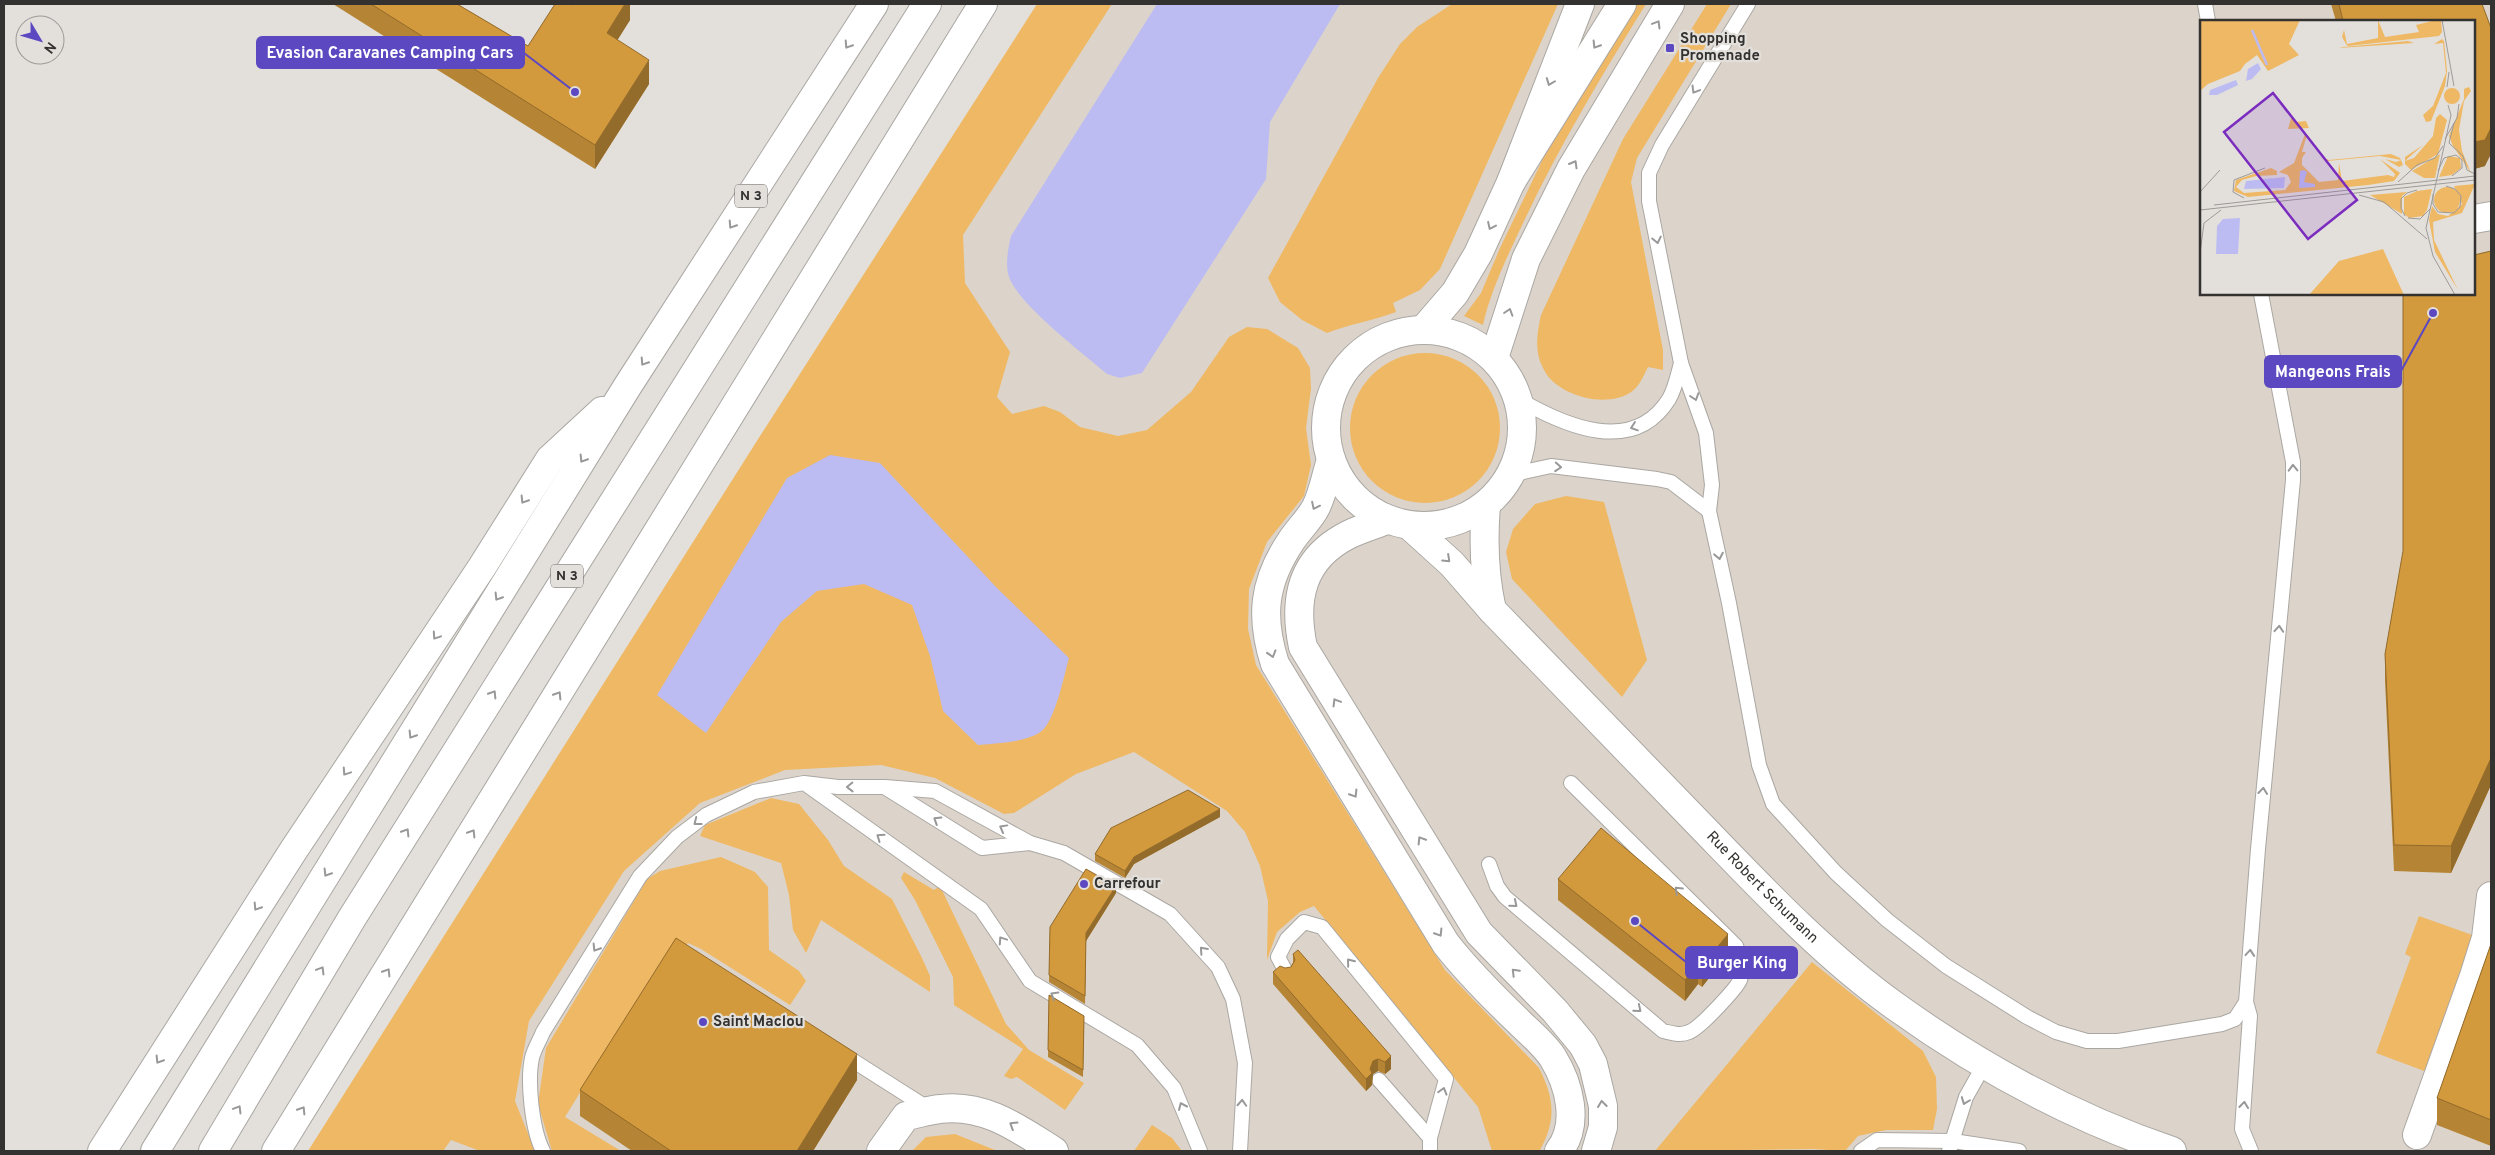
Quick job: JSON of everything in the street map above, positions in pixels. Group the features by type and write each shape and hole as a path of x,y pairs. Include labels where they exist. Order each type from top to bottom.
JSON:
{"main road":[{"name":"N 3","path":"155,1151 627,388 874,4"},
{"name":"N 3","path":"213,1151 352,918 927,4"},
{"path":"276,1151 983,4"},
{"path":"1424,330 1456,293 1474,262 1511,182 1580,4"},
{"path":"1511,182 1622,4"},
{"path":"1494,358 1526,258 1571,169 1670,4"},
{"path":"2475,219 2491,216"},
{"path":"1559,1151 1569,1127 1571,1102 1563,1077 1552,1056 1468,972 1446,944 1275,664 1266,626 1266,600 1270,580 1291,540 1316,508 1331,460 1326,429 1330,399 1344,371 1366,349 1394,334 1424,330 1458,336 1473,343 1494,358 1508,377 1518,399 1522,433 1520,451 1510,475 1486,506 1463,519 1437,526 1399,523 1348,535 1330,546 1313,565 1304,582 1298,604 1299,626 1303,647 1479,933 1565,1023 1583,1045 1593,1064 1603,1106 1603,1127 1596,1151"},
{"path":"102,1151 292,851 482,567 550,459 627,388"},
{"name":"Rue Robert Schumann","path":"1331,460 1343,485 1363,506 1399,523 1452,564 1492,610 1755,881 1820,943 1894,1005 1984,1065 2083,1116 2172,1151"},
{"path":"1486,506 1483,554 1485,581 1492,610"},
{"path":"2417,1135 2486,938 2491,896"},
{"path":"881,1151 906,1116 941,1108 976,1110 1002,1118 1054,1151"}],"lane":[{"path":"1748,4 1687,104 1649,173 1649,201 1681,363 1706,433 1712,485 1710,511 1760,765 1773,804 1860,897 1946,966 2028,1017 2056,1032 2087,1041 2118,1041 2222,1024 2235,1019 2246,1002"},
{"path":"2205,4 2208,20"},
{"path":"2251,1151 2242,1129 2250,1016 2246,1002 2258,849 2293,480 2293,462 2261,295"},
{"path":"1518,399 1566,424 1603,432 1622,430 1648,421 1665,405 1670,397 1681,363"},
{"path":"1510,475 1551,466 1657,479 1671,482 1710,511"},
{"path":"804,783 981,909 1030,980 1137,1045 1174,1088 1200,1151"},
{"path":"543,1151 537,1140 531,1101 532,1058 543,1032 640,876 677,837 706,815 754,792 804,783 838,787 885,787 935,791 1030,843 1064,852 1170,914 1218,967 1233,998 1245,1063 1240,1151"},
{"path":"1488,864 1497,886 1506,897 1663,1031 1674,1034 1687,1034 1698,1029 1740,981 1742,960 1736,946 1571,783"},
{"path":"885,787 982,848 1030,843"},
{"path":"1286,972 1278,957 1287,939 1304,922 1322,927 1446,1080 1430,1144"},
{"path":"831,1047 932,1111"},
{"path":"1951,1146 1966,1098 1984,1065"},
{"path":"1379,1080 1430,1144"},
{"path":"1861,1151 1877,1140 2019,1151"}],"shaded area":[{"path":"1037,4 1112,4 963,235 965,283 1010,352 997,397 1012,414 1044,406 1060,412 1080,427 1118,436 1147,430 1191,392 1229,337 1247,327 1267,329 1298,348 1310,368 1311,389 1306,428 1311,465 1304,496 1267,542 1249,589 1248,629 1256,665 1445,970 1539,1068 1548,1089 1552,1109 1549,1128 1540,1150 1492,1151 1478,1107 1314,906 1300,912 1277,932 1267,960 1268,901 1260,866 1245,832 1227,811 1134,752 1076,774 1014,813 1004,814 935,778 881,765 785,770 700,803 624,871 529,1021 515,1101 535,1151 480,1151 451,1140 443,1151 308,1151 760,436"},
{"path":"1049,4 2491,4 2491,1151 321,1151"},
{"path":"1452,4 1558,4 1440,269 1420,290 1393,303 1396,312 1327,333 1302,320 1280,302 1268,278 1378,78 1400,44 1417,27"},
{"path":"1633,4 1646,4 1582,110 1553,163 1501,271 1483,325 1464,316 1481,293 1500,248 1553,138"},
{"path":"1707,4 1731,4 1637,158 1631,182 1663,350 1663,370 1648,367 1635,389 1618,398 1606,400 1593,399 1569,392 1549,377 1540,362 1537,349 1541,315 1623,139"},
{"path":"1425,353 1440,354 1454,359 1478,375 1494,399 1499,413 1499,443 1494,457 1478,481 1454,497 1440,502 1425,503 1410,502 1396,497 1372,481 1356,457 1351,443 1350,428 1351,413 1356,399 1372,375 1396,359 1410,354"},
{"path":"1566,496 1604,502 1647,660 1622,697 1512,579 1506,552 1513,529 1535,504"},
{"path":"771,798 799,804 828,840 844,866 892,899 930,976 930,992 821,920 806,953 793,930 789,895 781,863 700,836 705,825"},
{"path":"721,857 755,872 768,887 769,950 799,971 806,981 790,1005 701,949 688,943 671,963 660,963 565,1117 621,1151 552,1151 538,1104 546,1048 647,879 660,871"},
{"path":"904,872 934,890 940,886 1006,1024 1029,1050 1084,1083 1065,1110 1017,1077 1011,1079 1004,1076 1023,1049 954,1005 953,977 915,900 901,878"},
{"path":"2419,916 2478,937 2435,1075 2376,1053 2411,957 2405,954"},
{"path":"1812,962 1923,1051 1936,1077 1937,1109 1933,1130 1886,1130 1858,1136 1845,1151 1813,1149 1655,1151"},
{"path":"1152,1125 1172,1138 1182,1151 1134,1151"},
{"path":"955,1134 995,1150 912,1151 926,1137"}],"water":[{"path":"1157,4 1340,4 1270,122 1266,179 1142,373 1120,378 1107,374 1053,328 1025,301 1009,277 1007,256 1011,236"},
{"path":"830,455 880,463 996,587 1069,658 1062,687 1050,720 1039,733 1017,741 978,745 943,711 930,656 912,605 864,584 817,591 781,622 706,733 657,695 787,478"}],"building":[{"path":"371,4 457,4 528,46 555,4 625,4 607,33 649,60 595,145"},
{"path":"2339,4 2482,4 2491,28 2491,128 2485,140 2475,142 2475,20 2343,20"},
{"path":"2491,251 2491,758 2451,846 2394,845 2385,654 2403,551 2403,295 2475,295 2475,255"},
{"path":"1188,790 1220,809 1134,857 1125,871 1095,854 1111,828"},
{"path":"1601,828 1728,934 1702,966 1698,963 1685,980 1558,879"},
{"path":"1086,869 1116,886 1086,933 1085,996 1049,975 1050,927"},
{"name":"Saint Maclou","path":"676,938 857,1054 797,1151 671,1151 580,1090"},
{"path":"2491,944 2491,1120 2437,1098"},
{"path":"1298,950 1391,1056 1385,1062 1378,1059 1373,1061 1370,1069 1372,1073 1366,1079 1273,972 1280,966 1285,968 1291,967 1295,960 1293,954"},
{"path":"1049,995 1084,1016 1083,1070 1048,1050"}],"place":[{"name":"Shopping Promenade","path":"1670,48"},
{"name":"Evasion Caravanes Camping Cars","path":"575,92"},
{"name":"Mangeons Frais","path":"2433,313"},
{"name":"Carrefour","path":"1084,884"},
{"name":"Burger King","path":"1635,921"},
{"name":"Saint Maclou","path":"703,1022"}]}
